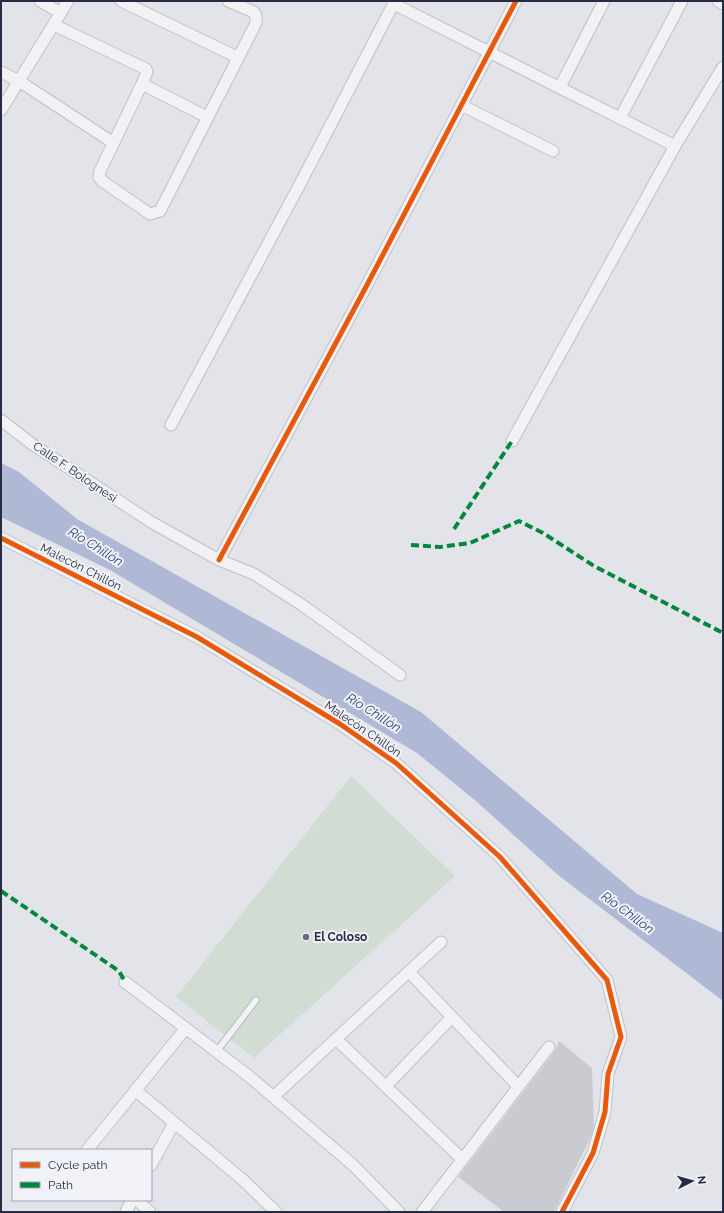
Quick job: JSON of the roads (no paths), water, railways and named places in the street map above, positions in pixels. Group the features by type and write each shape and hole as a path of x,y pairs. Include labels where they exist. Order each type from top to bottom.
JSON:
{"street":[{"path":"40,1 61,13"},
{"path":"1,110 68,1"},
{"path":"121,1 237,57"},
{"path":"54,25 145,67 147,72 142,84 112,142 99,177 102,181 150,214 155,214 160,211 237,57 256,23 256,16 254,12 228,1"},
{"path":"219,560 516,1"},
{"path":"560,87 604,1"},
{"path":"620,118 682,1"},
{"path":"718,1 723,4"},
{"path":"171,425 395,3 675,146"},
{"path":"512,441 675,146 722,70"},
{"path":"1,72 19,81 112,142"},
{"path":"142,84 207,117"},
{"path":"461,105 553,151"},
{"name":"Calle F. Bolognesi","path":"1,420 32,444 150,522 219,560 254,574 302,605 400,675"},
{"name":"Malecón Chillón","path":"1,538 197,637 340,724 396,763 500,857 607,980 621,1037 608,1074 605,1112 593,1153 562,1212"},
{"path":"273,1097 441,942"},
{"path":"409,972 518,1086"},
{"path":"125,982 217,1051 273,1097 353,1165 399,1212"},
{"path":"386,1086 452,1017"},
{"path":"88,1149 186,1028"},
{"path":"336,1039 462,1159"},
{"path":"422,1212 518,1086 549,1048"},
{"path":"135,1090 242,1180 276,1212"},
{"path":"152,1163 174,1122"},
{"path":"126,1212 132,1201"},
{"path":"139,1201 150,1212"}],"lane":[{"path":"217,1051 256,1000"}],"water":[{"name":"Río Chillón","path":"1,463 19,472 77,519 421,712 637,894 723,933 723,1001 558,875 476,801 417,753 110,570 1,517"}],"place":[{"name":"El Coloso","path":"306,937"}]}
